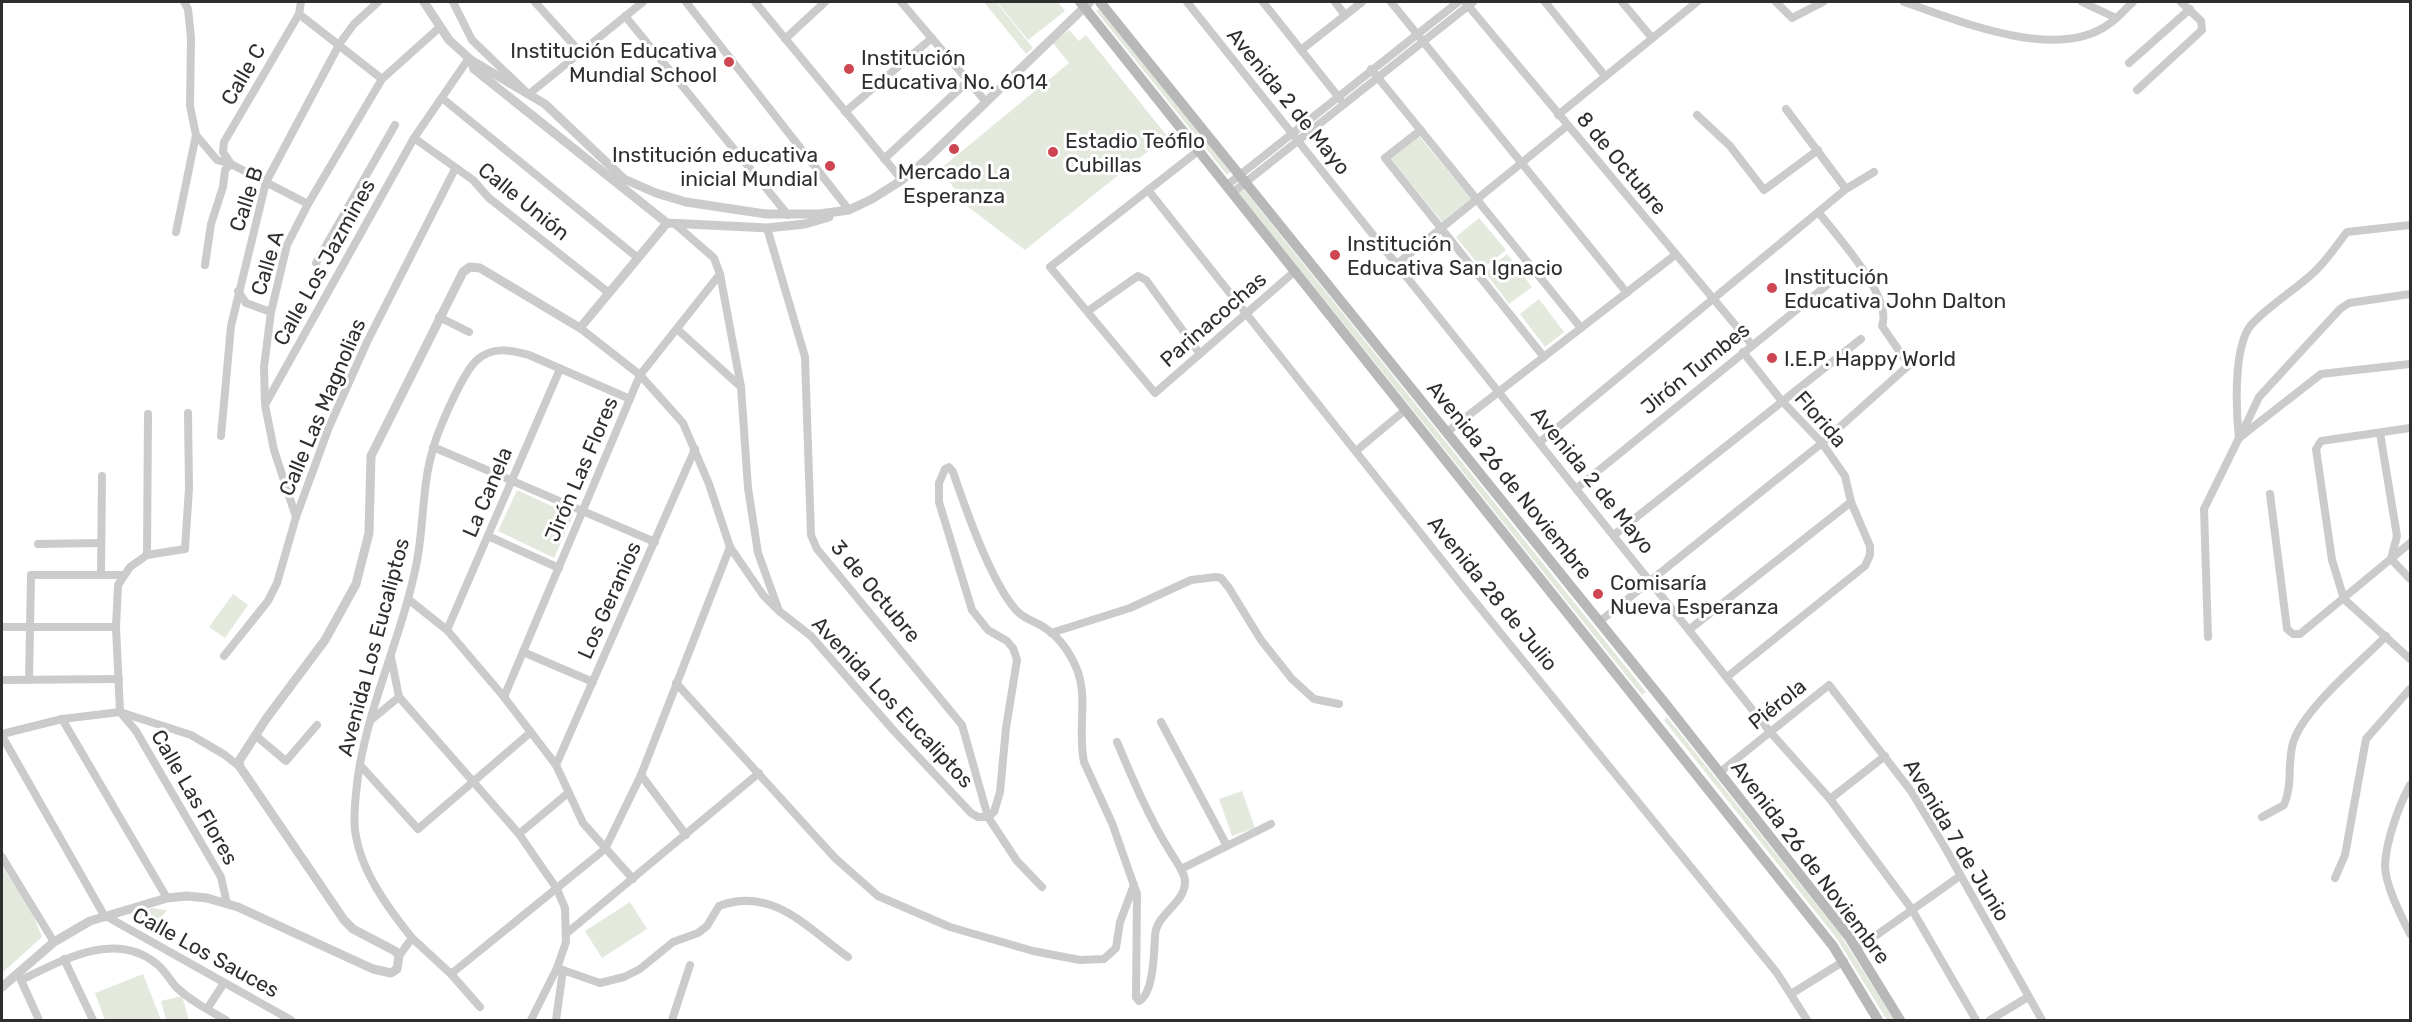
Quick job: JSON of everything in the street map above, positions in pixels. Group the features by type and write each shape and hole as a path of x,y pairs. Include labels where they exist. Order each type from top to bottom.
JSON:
{"main road":[{"name":"Avenida 26 de Noviembre","path":"1100,2 1664,702 1857,949 1900,1020"},
{"name":"Avenida 26 de Noviembre","path":"1085,3 1198,151 1844,961 1878,1020"},
{"path":"1649,715 1664,702"}],"street":[{"path":"176,232 196,135 190,106 191,38 188,9 184,2"},
{"name":"Calle C","path":"231,164 223,152 224,142 299,14 302,2"},
{"name":"Calle B","path":"221,436 231,326 266,182 340,43 354,24 378,2"},
{"path":"424,2 440,27 470,59 545,104 627,181 686,202 766,214 788,215 849,210"},
{"path":"453,2 472,40 528,93"},
{"path":"535,2 580,52"},
{"path":"528,93 643,2"},
{"path":"686,2 849,210"},
{"path":"755,2 902,180"},
{"path":"785,39 825,2"},
{"path":"901,2 986,102"},
{"name":"Avenida 2 de Mayo","path":"1187,2 1772,733 1830,799 1912,911 1976,1020"},
{"path":"1263,2 1343,103"},
{"path":"1335,2 1346,15"},
{"path":"1301,50 1362,2"},
{"path":"1391,2 1627,293"},
{"path":"1229,190 1338,96 1458,2"},
{"path":"1545,2 1605,76"},
{"path":"1622,2 1652,38"},
{"path":"1558,115 1695,2"},
{"path":"1776,2 1792,18 1823,2"},
{"path":"1904,2 1976,26 2024,38 2047,40 2083,35 2108,25 2133,2"},
{"path":"2082,2 2116,18"},
{"path":"2137,90 2200,33 2201,21 2181,2"},
{"path":"240,767 241,756 325,640 356,584 369,533 371,456 463,272 476,267 580,328 638,258 671,223 767,228 805,224 849,210 902,180 986,102 1085,3"},
{"path":"1294,136 1343,103 1469,3"},
{"name":"8 de Octubre","path":"1469,3 1567,126 1752,345"},
{"path":"2129,63 2190,9"},
{"path":"299,14 340,43 382,79"},
{"path":"625,16 788,215"},
{"name":"Calle A","path":"296,517 274,450 265,405 264,367 271,312 287,245 308,204 382,79 440,27"},
{"path":"845,112 932,38"},
{"path":"470,59 474,69 714,258 720,274 741,387 748,488 758,553 778,611"},
{"name":"Calle Los Jazmines","path":"265,405 414,138 470,59"},
{"path":"1371,69 1581,328"},
{"path":"884,159 968,81"},
{"path":"442,98 638,258"},
{"path":"1786,109 1846,189"},
{"path":"1697,115 1730,146 1764,190 1818,150"},
{"path":"316,263 395,125"},
{"path":"1397,264 1567,126"},
{"path":"1421,130 1385,158 1544,357"},
{"path":"196,135 217,160 231,164 308,204"},
{"name":"Calle Unión","path":"414,138 473,180 489,198 609,293"},
{"path":"1198,151 1050,267 1088,311 1138,276 1146,280 1200,354"},
{"path":"205,265 211,224 223,187 225,170 231,164"},
{"name":"Calle Las Magnolias","path":"224,656 268,601 277,583 296,517 329,427 367,342 455,169"},
{"path":"1540,442 1846,189 1874,172"},
{"name":"Avenida 28 de Julio","path":"1148,190 1777,973 1807,1020"},
{"path":"1599,622 1822,443 1909,365 1882,326 1885,318 1883,309 1863,269 1819,213"},
{"path":"2239,438 2236,417 2239,360 2251,326 2312,274 2337,248 2347,232 2410,225"},
{"name":"3 de Octubre","path":"767,228 805,357 811,535 817,549 962,725 988,817"},
{"path":"1447,432 1675,255"},
{"name":"Parinacochas","path":"1088,311 1155,393 1294,272"},
{"name":"Jirón Las Flores","path":"504,697 640,375 720,274"},
{"name":"Jirón Tumbes","path":"1577,488 1837,277"},
{"path":"238,291 246,303 271,312"},
{"path":"2208,637 2204,509 2259,397 2340,309 2349,303 2410,294"},
{"path":"439,317 469,332"},
{"name":"Avenida Los Eucaliptos","path":"580,328 640,375 683,423 695,449 730,547 763,595 778,611 812,636 900,738 971,813 978,817 988,817 1017,861 1042,887"},
{"path":"676,329 741,387"},
{"path":"1614,535 1781,400 1861,339"},
{"name":"Avenida Los Eucaliptos","path":"480,1007 451,974 412,938 382,897 360,855 355,820 360,765 368,723 408,599 417,561 433,447 467,371 487,353 512,351 630,399"},
{"name":"Florida","path":"1727,677 1865,566 1870,555 1870,546 1851,502 1845,476 1822,443 1781,400 1743,352"},
{"path":"2239,438 2322,374 2410,364"},
{"name":"La Canela","path":"447,630 560,369"},
{"path":"1356,451 1404,411"},
{"path":"120,712 116,627 118,585 123,575 147,555 185,549 189,488 188,413"},
{"path":"147,555 148,414"},
{"path":"2410,428 2321,441 2316,449 2332,560 2344,599 2410,658"},
{"path":"2380,433 2397,536 2391,559"},
{"path":"433,447 655,542"},
{"name":"Los Geranios","path":"556,765 695,449"},
{"path":"988,817 994,812 999,792 1004,738 1017,660 1013,648 1007,641 988,630 972,610 939,502 939,483 945,470 949,468 954,472 974,528 1009,601 1025,618 1051,633 1070,653 1077,670 1082,699 1084,762 1112,823 1135,884 1136,997 1139,1001 1144,999 1150,981 1156,924 1183,892 1185,884 1180,868 1154,827 1117,742"},
{"path":"100,574 102,476"},
{"path":"2270,494 2287,628 2293,634 2300,634 2410,543"},
{"path":"1690,629 1851,502"},
{"path":"488,536 558,568"},
{"path":"38,544 101,543"},
{"path":"451,974 605,849 641,775 730,547"},
{"path":"2391,559 2410,579"},
{"path":"29,680 31,575 123,575"},
{"path":"1051,633 1130,608 1191,580 1216,576 1229,588 1266,647 1292,679 1314,699 1339,704"},
{"path":"408,599 447,630 504,697 556,765 583,822 633,879"},
{"path":"2,627 116,627"},
{"path":"2262,817 2284,805 2291,785 2289,764 2294,741 2304,720 2386,636"},
{"path":"391,651 392,670 399,697 519,834 557,889 565,908 567,933 560,969 556,1020"},
{"path":"523,652 593,682"},
{"path":"2,680 119,679"},
{"path":"676,683 835,858 878,896 950,927 1033,951 1080,960 1104,959 1116,948 1120,922 1135,884"},
{"name":"Piérola","path":"1719,773 1772,733 1829,685"},
{"name":"Avenida 7 de Junio","path":"1829,685 1911,791 2042,1020"},
{"path":"2335,878 2345,855 2366,739 2410,689"},
{"path":"368,723 399,697"},
{"path":"104,915 2,735 62,719 120,712 191,735 225,755 240,767 344,920 353,929 395,951 399,956"},
{"name":"Calle Las Flores","path":"120,712 136,731 221,877 227,904"},
{"path":"62,719 167,898"},
{"path":"1161,722 1227,846"},
{"path":"255,735 286,761 317,725"},
{"path":"360,765 418,829 531,732"},
{"path":"1830,799 1885,756"},
{"path":"567,933 759,773"},
{"path":"641,775 686,835"},
{"path":"2410,785 2400,802 2385,865 2397,908 2410,934"},
{"path":"519,834 568,793"},
{"path":"1180,868 1271,824"},
{"path":"2,857 54,942"},
{"path":"1857,949 1960,876"},
{"path":"2,987 71,930 104,915 167,898 187,896 227,904 374,969 391,973 397,969 399,956 412,938"},
{"path":"560,969 600,983 624,977 640,969 673,942 698,933 707,926 719,906 736,901 756,900 778,906 848,957"},
{"name":"Calle Los Sauces","path":"104,915 291,1020"},
{"path":"2,978 102,948 120,948 141,954 159,966 175,986 196,1004 226,1020"},
{"path":"64,959 93,1020"},
{"path":"1791,994 1844,961"},
{"path":"672,1020 690,965"},
{"path":"531,1020 560,969"},
{"path":"17,975 39,1020"},
{"path":"207,1010 224,983"},
{"path":"1990,1020 2028,997"}],"shaded area":[{"path":"984,2 996,2 1033,48 1026,54"},
{"path":"997,2 1058,2 1065,11 1028,40"},
{"path":"1100,8 1230,172 1227,175 1096,11"},
{"name":"Estadio Teófilo Cubillas","path":"1069,30 1079,41 1086,35 1167,136 1025,250 967,206 940,169 1069,63 1053,43"},
{"path":"1419,136 1473,201 1444,224 1390,158"},
{"path":"1242,187 1646,692 1642,695 1237,191"},
{"path":"1479,218 1506,250 1482,269 1456,237"},
{"path":"1507,254 1532,287 1509,304 1485,272"},
{"path":"1539,299 1564,332 1545,347 1520,314"},
{"path":"517,490 573,516 554,558 498,531"},
{"path":"233,594 248,605 225,638 209,627"},
{"path":"1667,717 1840,934 1894,1020 1887,1020 1837,939 1664,720"},
{"path":"1242,791 1255,828 1232,836 1219,799"},
{"path":"3,868 32,912 42,937 2,973"},
{"path":"630,902 647,929 602,958 585,931"},
{"path":"152,908 167,910 149,929 132,920 133,914"},
{"path":"143,974 161,1020 105,1020 95,993"},
{"path":"182,996 189,1020 166,1020 161,1001"}],"place":[{"name":"Institución Educativa Mundial School","path":"729,62"},
{"name":"Institución Educativa No. 6014","path":"849,69"},
{"name":"Mercado La Esperanza","path":"954,149"},
{"name":"Estadio Teófilo Cubillas","path":"1053,152"},
{"name":"Institución educativa inicial Mundial","path":"830,166"},
{"name":"Institución Educativa San Ignacio","path":"1335,255"},
{"name":"Institución Educativa John Dalton","path":"1772,288"},
{"name":"I.E.P. Happy World","path":"1772,358"},
{"name":"Comisaría Nueva Esperanza","path":"1598,594"}]}
